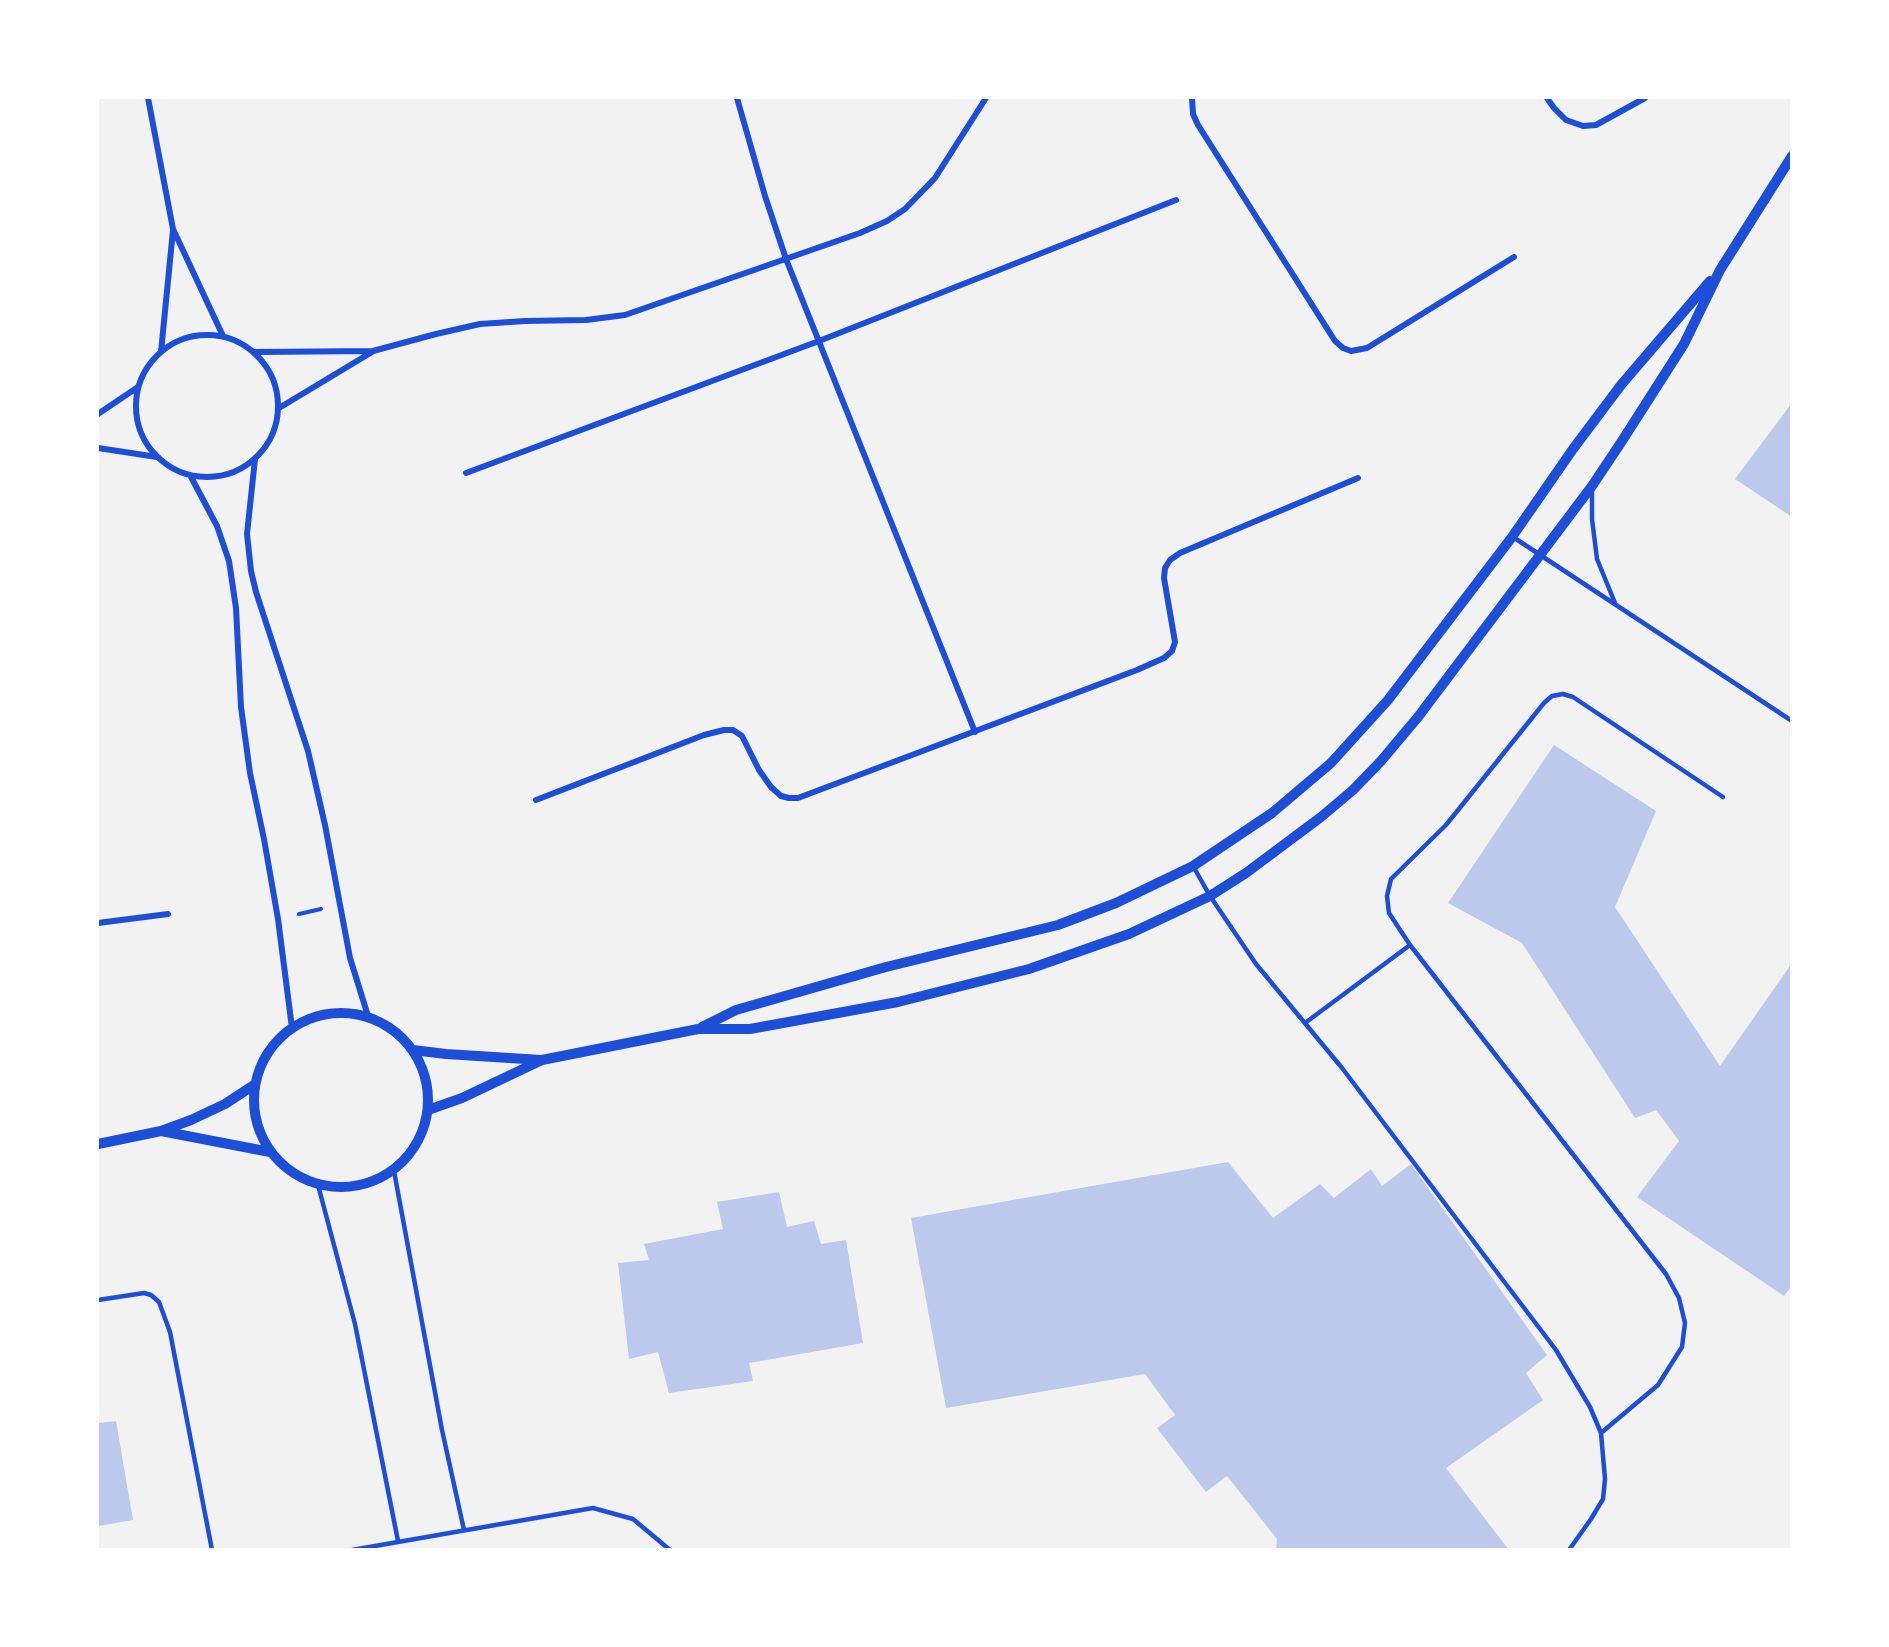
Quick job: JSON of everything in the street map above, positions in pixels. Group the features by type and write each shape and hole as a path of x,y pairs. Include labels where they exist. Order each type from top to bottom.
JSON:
{"street":[{"path":"148,98 174,230 223,336"},
{"path":"737,98 786,259 975,732"},
{"path":"255,352 372,351 480,324 586,320 625,315 860,233 887,221 905,208 935,178 986,98"},
{"path":"1192,98 1193,114 1198,125 1335,341 1343,348 1351,351 1367,348 1514,257"},
{"path":"1547,98 1566,120 1583,126 1596,125 1645,98"},
{"path":"428,1110 462,1098 542,1060 698,1029 750,1029 898,1002 1029,969 1130,934 1210,896 1246,873 1353,790 1418,717 1592,486 1684,344 1720,270 1791,156"},
{"path":"466,473 819,341 1176,200"},
{"path":"161,352 174,230"},
{"path":"698,1029 736,1010 886,967 1058,925 1116,903 1193,866 1272,813 1331,764 1388,700 1512,537 1621,385 1720,270"},
{"path":"206,334 223,336 240,342 255,352 268,368 276,387 279,408 276,427 267,444 255,459 241,469 225,475 207,477 190,475 173,469 158,458 146,442 138,425 136,406 138,387 147,368 161,352 175,343 206,334"},
{"path":"279,408 372,351"},
{"path":"98,414 138,387"},
{"path":"98,448 158,458"},
{"path":"255,459 247,534 251,571 308,751 325,825 350,958 368,1016"},
{"path":"190,475 216,526 229,561 236,608 241,707 250,773 278,919 292,1028"},
{"path":"536,800 704,735 724,730 733,730 742,736 771,788 781,796 798,798 1137,670 1164,658 1172,651 1175,642 1164,578 1165,568 1170,560 1180,553 1358,478"},
{"path":"98,922 168,914"},
{"path":"342,1013 368,1016 401,1035 413,1050 422,1067 428,1088 428,1110 423,1133 411,1154 394,1171 370,1183 344,1188 318,1185 291,1173 270,1152 259,1131 253,1104 254,1086 267,1053 278,1039 292,1028 316,1016 342,1013"},
{"path":"413,1050 542,1060"},
{"path":"98,1144 161,1131 191,1120 225,1104 254,1086"},
{"path":"161,1131 270,1152"}],"lane":[{"path":"1592,486 1592,519 1597,559 1616,605"},
{"path":"1512,537 1791,721"},
{"path":"1601,1433 1658,1385 1682,1347 1686,1323 1679,1298 1666,1274 1410,945 1389,913 1387,896 1392,879 1446,825 1552,696 1563,694 1573,697 1723,797"},
{"path":"1193,866 1210,896 1256,964 1342,1068 1556,1350 1590,1407 1601,1433 1605,1479 1603,1499 1569,1550"},
{"path":"1305,1023 1410,945"},
{"path":"394,1171 442,1431 464,1530"},
{"path":"318,1185 355,1324 399,1541"},
{"path":"98,1300 144,1293 152,1295 159,1302 170,1332 212,1550"},
{"path":"352,1550 593,1508 633,1519 670,1550"}],"path":[{"path":"278,919 339,904"}],"building":[{"path":"1792,403 1792,517 1735,479"},
{"path":"1554,745 1656,811 1615,907 1720,1066 1792,963 1792,1286 1784,1296 1637,1197 1679,1141 1656,1110 1635,1118 1522,943 1448,903"},
{"path":"1228,1162 1273,1218 1320,1184 1334,1198 1371,1169 1382,1186 1411,1164 1547,1355 1526,1373 1543,1400 1446,1468 1509,1550 1276,1550 1277,1539 1227,1476 1206,1492 1157,1428 1175,1415 1145,1374 946,1408 911,1218"},
{"path":"779,1192 787,1227 814,1221 821,1244 846,1240 863,1343 749,1363 753,1381 669,1393 658,1352 629,1359 618,1263 649,1260 644,1244 723,1229 717,1202"},
{"path":"116,1421 133,1520 98,1526 98,1423"}]}
